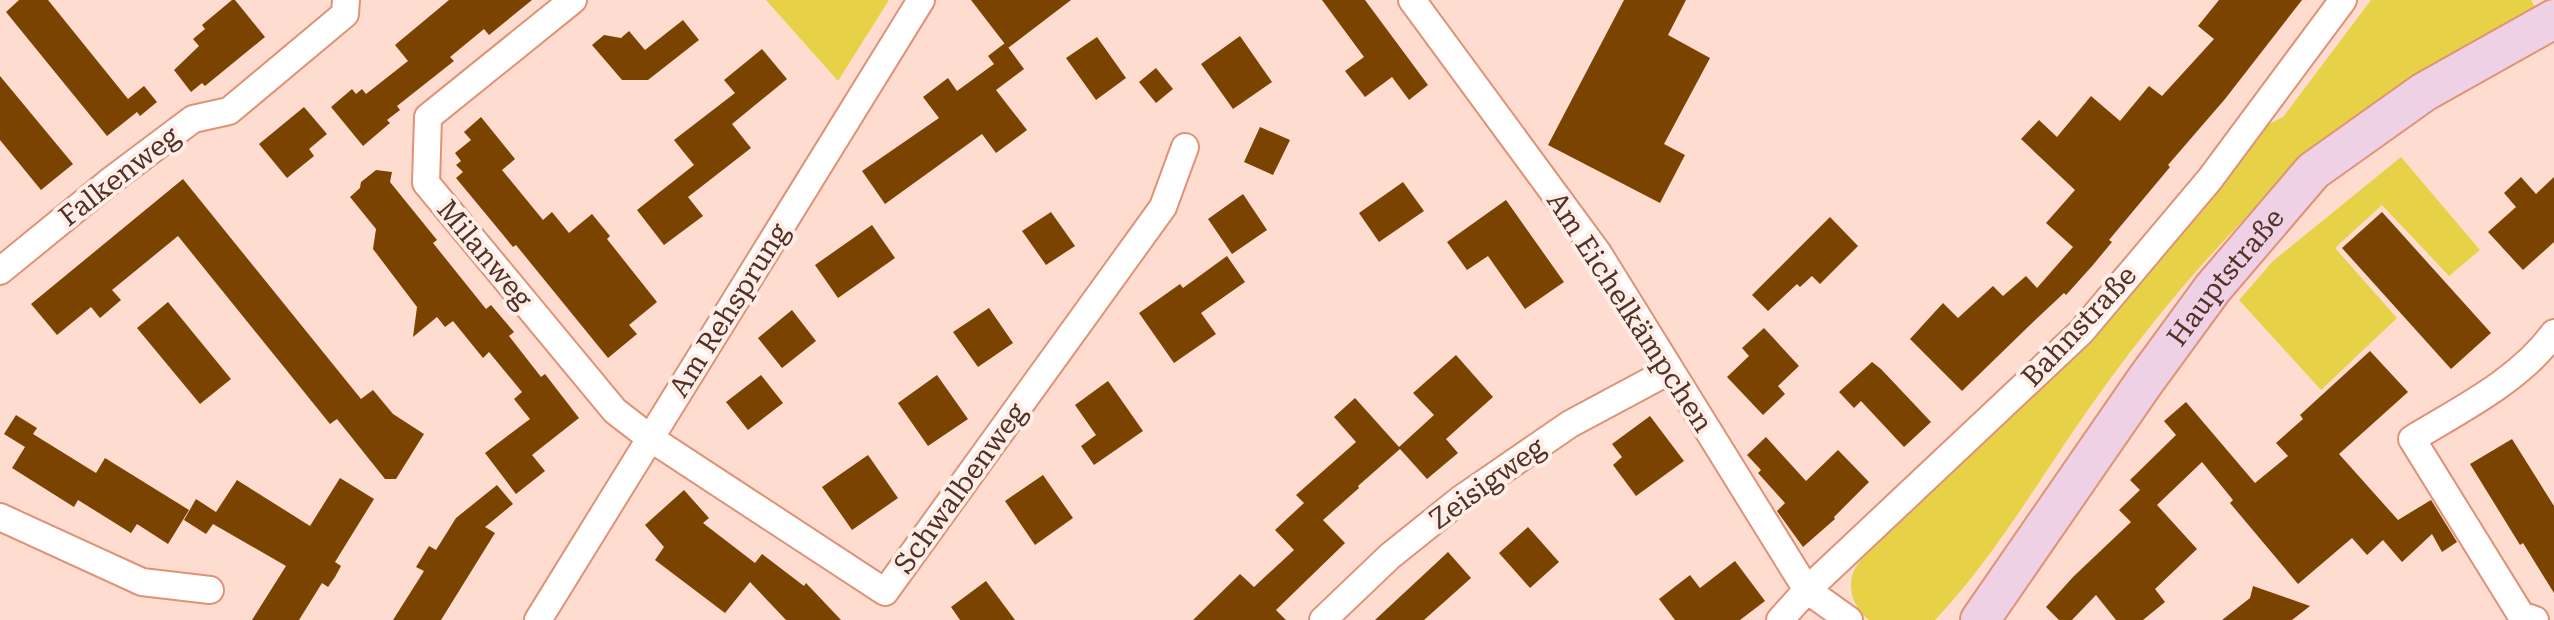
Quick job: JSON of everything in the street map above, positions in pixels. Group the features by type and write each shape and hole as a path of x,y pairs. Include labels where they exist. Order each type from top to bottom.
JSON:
{"main road":[{"name":"Hauptstraße","path":"1980,620 2213,288 2313,171 2424,92 2554,19"}],"street":[{"name":"Falkenweg","path":"0,271 109,182 193,119 229,111 345,14 346,0"},
{"name":"Milanweg","path":"573,0 428,117 426,183 615,411 650,438"},
{"name":"Am Rehsprung","path":"538,620 921,0"},
{"name":"Am Eichelkämpchen","path":"1412,0 1598,253 1807,590 1849,620"},
{"name":"Bahnstraße","path":"1780,620 1807,590 2081,332 2210,179 2343,0"},
{"name":"Schwalbenweg","path":"650,438 885,592 1163,207 1185,147"},
{"path":"2554,333 2501,384 2412,439 2521,615 2537,620 2554,610"},
{"name":"Zeisigweg","path":"1323,620 1390,556 1461,499 1570,424 1669,371"},
{"path":"0,517 142,582 210,590"}],"shaded area":[{"path":"766,0 889,0 838,81"},
{"path":"2371,0 2531,0 2536,9 2467,44 2402,85 2341,131 2229,235 2130,352 1995,546 1935,620 1869,620 1855,603 1851,589 1853,574 1861,560 2085,348 2269,124 2283,117"},
{"path":"2401,157 2480,250 2449,276 2382,205 2335,248 2397,318 2321,390 2239,300 2273,261"}],"building":[{"path":"19,0 48,0 128,99 144,86 157,102 140,116 137,112 107,136 6,12"},
{"path":"232,0 265,37 205,86 202,83 191,92 174,70 199,46 193,39 205,29 202,25"},
{"path":"449,0 532,0 489,35 484,29 450,57 454,61 397,106 400,110 387,120 390,123 363,146 331,107 352,89 356,94 362,89 366,94 408,61 395,45"},
{"path":"971,0 1071,0 1008,48"},
{"path":"1322,0 1365,0 1428,85 1409,100 1392,77 1365,97 1345,71 1364,57"},
{"path":"1624,0 1686,0 1668,35 1710,58 1664,144 1685,155 1660,203 1548,145"},
{"path":"2219,0 2302,0 2225,99 2168,165 2170,167 2109,240 2112,242 2093,265 2066,295 2064,293 1962,391 1910,339 1943,303 1958,318 1993,286 2003,296 2026,276 2037,288 2073,247 2046,223 2075,190 2021,139 2039,120 2057,137 2091,96 2120,121 2149,86 2162,96 2214,39 2198,26"},
{"path":"683,20 699,40 648,80 622,80 592,45 604,35 621,38 629,31 645,50"},
{"path":"1240,36 1272,82 1233,109 1201,64"},
{"path":"1097,37 1126,78 1096,100 1066,58"},
{"path":"1005,43 1024,69 996,90 1027,130 996,153 982,134 885,204 862,171 939,118 923,97 948,78 957,91 994,64 988,56"},
{"path":"762,49 787,79 732,124 751,148 688,197 703,216 664,245 637,210 694,165 674,140 735,93 724,80"},
{"path":"1156,68 1173,89 1156,103 1139,82"},
{"path":"0,76 73,164 41,190 0,140"},
{"path":"304,107 327,134 309,149 314,156 287,178 259,144"},
{"path":"481,117 515,159 502,170 543,220 552,212 569,233 592,214 610,236 607,239 657,302 629,325 637,334 608,358 516,245 513,247 456,178 463,172 456,165 461,161 455,153 471,140 464,132"},
{"path":"1260,127 1290,140 1273,175 1244,162"},
{"path":"376,170 392,172 390,182 437,240 433,243 486,309 491,305 514,332 509,336 541,377 545,374 579,418 532,455 545,471 516,494 485,453 530,419 514,399 522,392 489,352 483,358 453,321 445,327 437,317 413,337 417,307 373,249 376,229 350,197 360,188 361,182"},
{"path":"2521,177 2536,194 2554,177 2554,242 2523,270 2488,232 2516,207 2504,193"},
{"path":"183,179 361,399 373,390 393,414 424,434 396,479 385,479 337,419 330,424 178,236 112,290 121,300 100,318 91,307 57,335 31,304"},
{"path":"1403,182 1424,211 1379,242 1359,213"},
{"path":"1243,194 1267,230 1232,254 1208,219"},
{"path":"1506,200 1564,282 1525,309 1488,256 1467,270 1447,242"},
{"path":"1051,212 1075,246 1046,265 1022,231"},
{"path":"2382,212 2491,333 2451,369 2342,248"},
{"path":"1830,217 1858,246 1820,284 1812,276 1800,287 1797,284 1768,311 1752,295"},
{"path":"872,225 895,258 838,298 815,265"},
{"path":"1227,256 1245,282 1201,313 1216,334 1174,363 1139,313 1180,284 1183,288"},
{"path":"168,302 231,379 200,404 137,328"},
{"path":"989,308 1013,343 978,367 953,332"},
{"path":"792,310 816,341 782,368 758,338"},
{"path":"1764,328 1799,366 1778,386 1785,394 1763,415 1727,377 1749,356 1742,348"},
{"path":"2370,351 2408,392 2339,454 2398,520 2431,500 2457,542 2442,552 2432,534 2402,562 2383,540 2367,555 2352,538 2298,584 2230,503 2233,500 2202,462 2157,505 2197,549 2155,589 2165,602 2143,620 2116,620 2096,595 2072,620 2059,620 2046,607 2131,522 2119,510 2140,490 2130,480 2176,435 2164,421 2186,402 2255,483 2288,456 2276,443 2303,419 2300,415"},
{"path":"1456,355 1493,397 1446,439 1458,453 1427,479 1400,449 1358,486 1323,520 1345,543 1276,610 1286,620 1193,620 1240,574 1254,587 1294,550 1275,530 1304,503 1296,495 1356,442 1334,417 1355,398 1399,447 1434,415 1413,393"},
{"path":"1872,362 1931,422 1904,447 1861,401 1854,408 1839,392"},
{"path":"761,375 783,403 748,430 726,402"},
{"path":"937,375 968,419 928,446 898,403"},
{"path":"1108,381 1143,431 1094,465 1081,446 1096,435 1075,405"},
{"path":"16,415 37,428 33,434 96,473 105,458 189,510 168,544 137,524 131,533 78,500 74,507 12,468 25,447 4,434"},
{"path":"1650,416 1684,461 1636,496 1613,465 1622,457 1612,444"},
{"path":"1766,437 1806,481 1838,450 1869,482 1835,519 1803,547 1777,511 1785,503 1758,473 1761,470 1747,455"},
{"path":"2512,439 2554,506 2554,593 2470,464"},
{"path":"868,455 898,498 852,530 822,487"},
{"path":"1043,475 1073,518 1035,545 1005,501"},
{"path":"340,478 374,499 335,562 341,566 335,577 328,587 322,583 299,620 252,620 286,566 213,524 206,534 184,520 196,499 216,512 237,480 310,526"},
{"path":"497,485 513,504 485,527 495,533 441,620 393,620 424,571 416,567 429,546 436,550 456,518"},
{"path":"684,490 709,518 703,523 755,563 762,554 804,586 806,583 841,620 786,620 750,582 725,613 655,560 664,547 645,525"},
{"path":"1528,527 1559,562 1530,588 1499,553"},
{"path":"1448,552 1471,578 1424,620 1375,620"},
{"path":"1735,561 1765,601 1740,620 1675,620 1659,599 1690,575 1700,588"},
{"path":"986,581 1015,620 960,620 951,607"},
{"path":"2253,586 2310,606 2292,620 2222,620 2250,598"}]}
